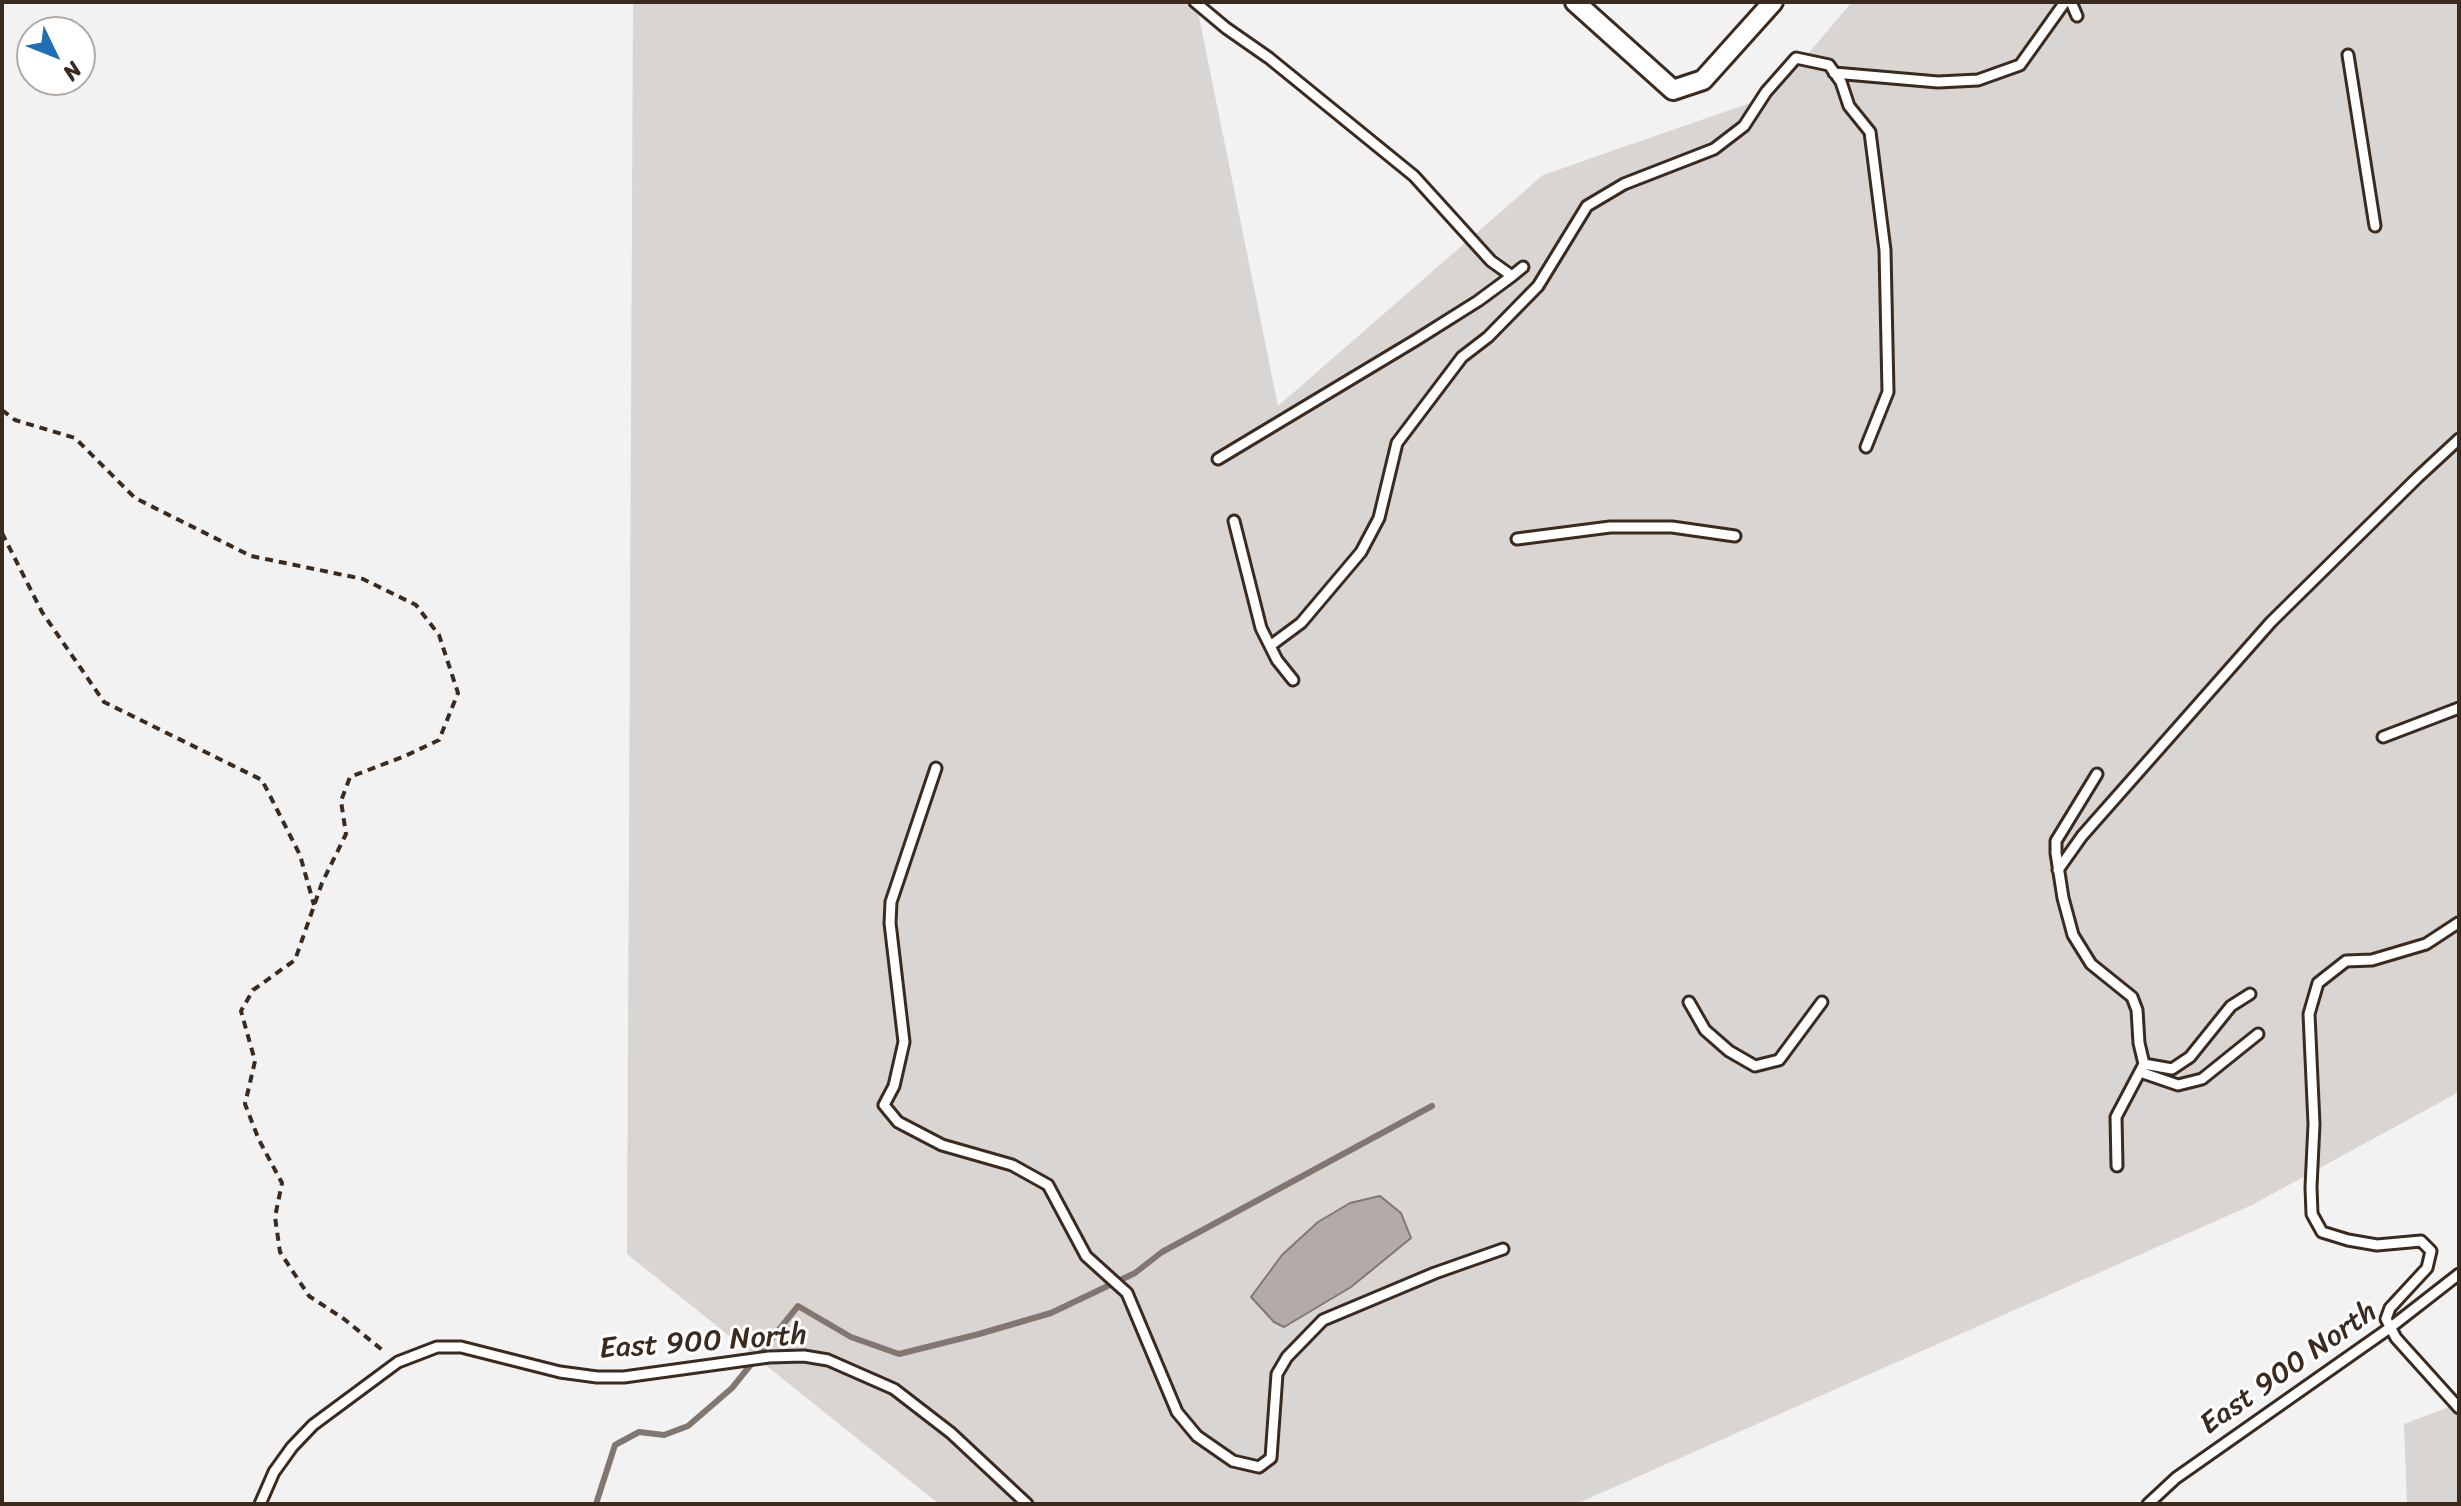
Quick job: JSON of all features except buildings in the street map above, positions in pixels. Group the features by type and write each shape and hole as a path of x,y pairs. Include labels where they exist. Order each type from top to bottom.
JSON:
{"street":[{"path":"1575,2 1673,90 1703,80 1773,2"}],"lane":[{"path":"1195,2 1414,176 1491,261 1512,276"},
{"path":"1834,73 1938,82 1978,80 2020,65 2065,2"},
{"path":"2071,2 2077,16"},
{"path":"2348,55 2375,226"},
{"path":"1270,646 1301,623 1361,552 1379,518 1397,443 1462,357 1488,337 1538,286 1587,206 1624,184 1714,149 1744,126 1766,92 1796,58 1829,65 1841,82 1849,106 1870,132 1885,250 1888,392 1866,447"},
{"path":"1218,459 1478,301 1523,267"},
{"path":"2058,870 2092,824 2271,622 2459,439"},
{"path":"1234,521 1261,628 1293,680"},
{"path":"1517,539 1610,527 1672,527 1735,536"},
{"path":"2383,737 2459,708"},
{"path":"936,768 891,902 890,923 904,1042 898,1075 884,1105 898,1122 942,1145 1012,1165 1048,1185 1086,1256 1127,1293 1177,1412 1197,1436 1233,1461 1259,1467 1271,1458 1277,1374 1287,1357 1323,1320 1435,1273 1503,1249"},
{"path":"2097,774 2056,841 2058,870 2073,935 2091,964 2132,997 2137,1010 2142,1068 2116,1117 2117,1166"},
{"path":"2458,923 2426,944 2372,960 2346,961 2318,983 2309,1014 2314,1124 2312,1214 2322,1232 2377,1245 2421,1241 2431,1251 2427,1268 2390,1308 2386,1319 2396,1338 2459,1408"},
{"path":"2142,1068 2172,1069 2190,1057 2231,1006 2250,994"},
{"path":"1689,1002 1705,1030 1729,1051 1755,1066 1779,1060 1822,1002"},
{"path":"2142,1068 2178,1085 2202,1079 2258,1034"},
{"name":"East 900 North","path":"2148,1504 2176,1478 2391,1327 2459,1274"},
{"name":"East 900 North","path":"260,1504 274,1472 313,1425 398,1362 437,1347 461,1347 560,1372 597,1377 624,1377 769,1357 804,1356 828,1360 894,1389 951,1433 1027,1504"}],"path":[{"path":"2,410 15,420 75,438 135,498 251,556 363,579 416,605 439,635 458,693 439,740 350,777 341,801 346,834 314,906 295,960 253,990 241,1011 255,1061 245,1104 259,1140 282,1183 275,1217 280,1252 309,1296 398,1362"},
{"path":"2,533 42,612 104,702 262,780 300,855 314,906"}],"shaded area":[{"path":"633,2 1196,2 1278,406 1543,175 1773,95 1852,2 2459,2 2459,1092 2252,1205 1576,1504 939,1504 627,1254"},
{"path":"1380,1196 1401,1213 1411,1238 1351,1287 1284,1327 1274,1322 1251,1297 1282,1255 1318,1222 1350,1203"},
{"path":"2459,1403 2459,1504 2407,1504 2404,1424"}],"waterway":[{"path":"596,1504 615,1445 639,1432 664,1435 688,1426 732,1388 798,1306 851,1337 899,1354 1051,1313 1135,1273 1162,1252 1432,1106"}]}
